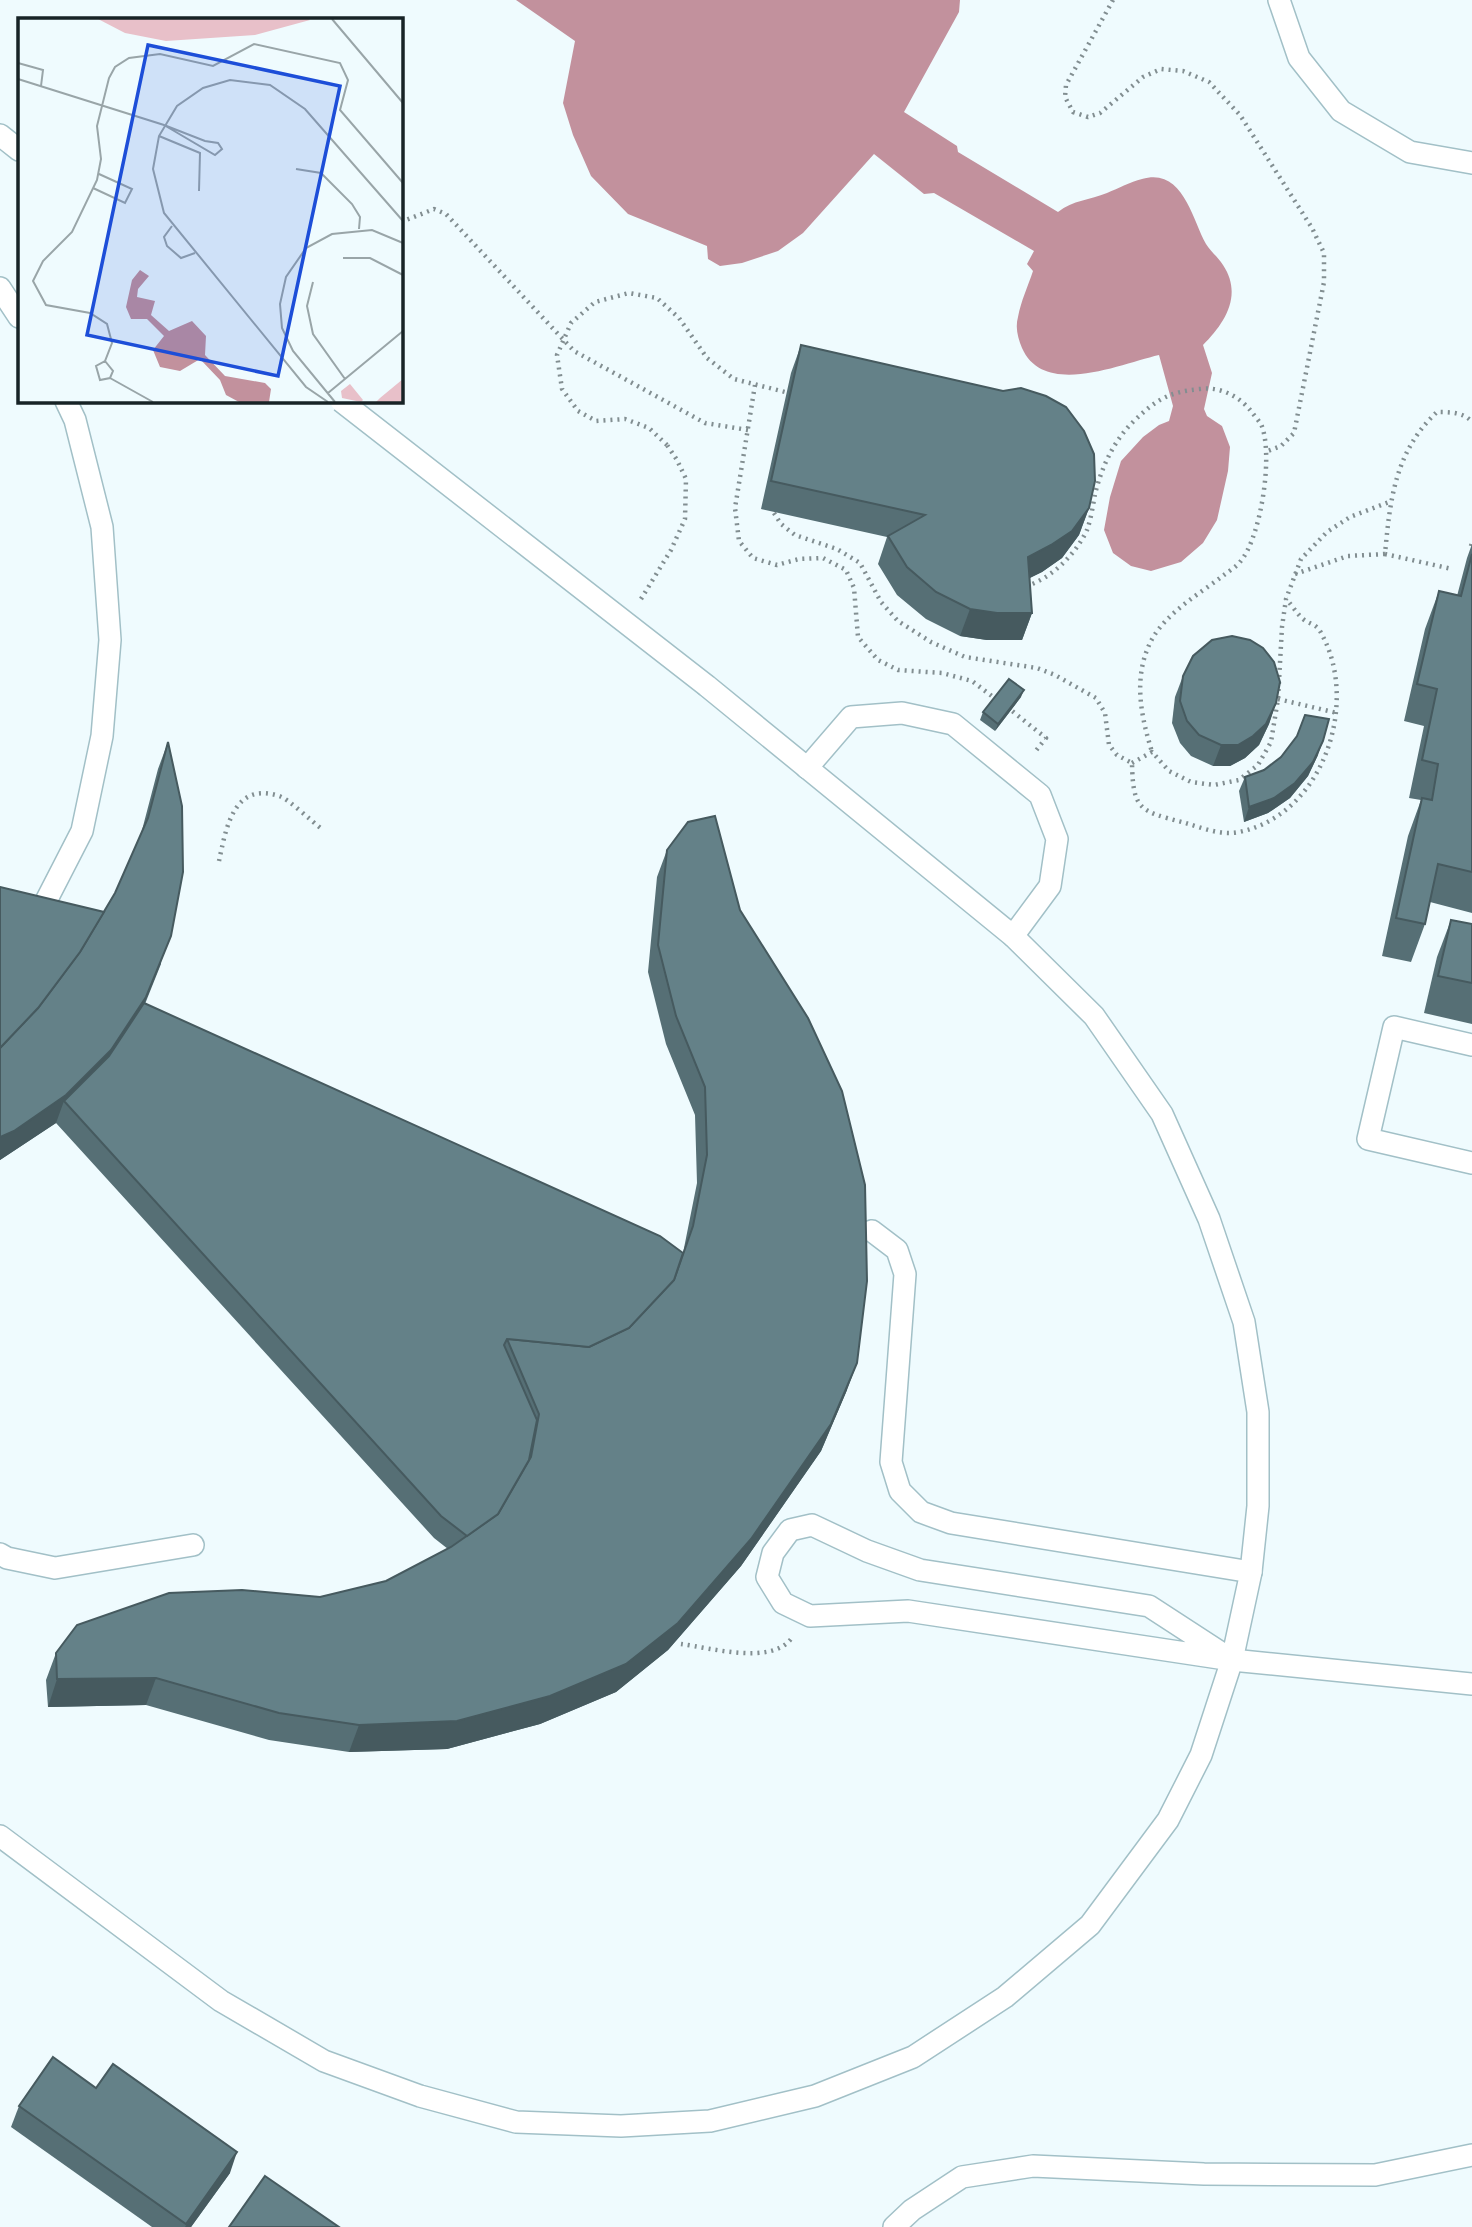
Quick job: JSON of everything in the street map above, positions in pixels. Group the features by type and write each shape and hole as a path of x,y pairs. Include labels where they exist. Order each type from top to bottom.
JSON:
{"lane":[{"path":"1279,0 1299,58 1341,111 1410,152 1472,163"},
{"path":"0,135 18,149"},
{"path":"0,288 18,315"},
{"path":"0,1836 221,2001 324,2061 420,2096 516,2122 621,2126 710,2121 815,2095 913,2057 1005,1997 1079,1934 1090,1924 1168,1820 1201,1755 1232,1660 1251,1572 1258,1506 1258,1412 1244,1322 1209,1219 1162,1114 1094,1016 1013,936 707,685 342,402"},
{"path":"19,943 45,903 82,831 102,736 110,640 102,527 70,410"},
{"path":"807,768 851,717 902,713 953,724 1017,776 1040,795 1057,839 1050,886 1013,936"},
{"path":"1472,1045 1394,1027 1368,1139 1472,1163"},
{"path":"872,1231 897,1250 905,1274 891,1462 900,1492 921,1512 950,1522 1251,1572"},
{"path":"1232,1660 1149,1606 920,1570 867,1551 811,1525 790,1530 773,1553 767,1577 783,1603 810,1616 908,1611 1232,1660 1472,1684"},
{"path":"0,1554 7,1558 55,1568 193,1545"},
{"path":"894,2227 912,2210 962,2177 1033,2166 1204,2174 1375,2175 1472,2155"}],"path":[{"path":"1113,0 1066,85 1065,97 1073,113 1087,117 1100,113 1143,77 1161,69 1183,71 1209,82 1240,115 1312,228 1324,253 1324,282 1294,433 1281,446 1265,452"},
{"path":"402,222 434,209 446,214 574,351 705,423 748,430"},
{"path":"634,609 671,550 685,519 686,479 667,445 649,428 625,419 596,421 578,411 562,389 558,355 571,323 595,302 629,293 657,299 679,318 707,358 734,379 785,392"},
{"path":"755,385 735,508 739,541 753,558 777,565 799,559 823,558 846,570 854,587 858,637 878,660 898,670 942,673 972,681 1046,738 1017,776"},
{"path":"1019,588 1054,571 1071,555 1087,529 1097,485 1110,452 1128,426 1150,405 1175,392 1205,388 1229,393 1247,407 1261,425 1265,452 1263,505 1254,535 1241,562 1165,621 1150,642 1141,670 1140,694 1143,723 1152,752 1169,771 1191,782 1214,785 1239,780 1258,765 1271,741 1278,699 1286,599 1301,559 1327,532 1350,517 1389,502"},
{"path":"1385,554 1389,502 1408,448 1437,412 1468,416 1472,422"},
{"path":"774,513 781,524 795,535 837,549 860,563 881,602 898,621 930,642 965,657 1037,668 1096,698 1105,713 1109,744 1117,755 1132,762"},
{"path":"1294,574 1348,556 1385,554 1452,569"},
{"path":"1132,762 1133,788 1138,802 1151,814 1223,833 1238,832 1265,824 1295,803 1326,755 1337,713 1336,681 1331,652 1318,627 1305,621 1286,599"},
{"path":"1278,699 1337,713"},
{"path":"1132,762 1152,752"},
{"path":"219,860 228,821 236,805 256,794 280,796 322,830"},
{"path":"681,1644 759,1654 785,1646 810,1616"}],"shaded area":[{"path":"516,0 960,0 959,12 904,112 957,146 958,152 1058,212 1138,180 1156,177 1167,181 1177,188 1184,198 1206,244 1229,276 1229,308 1203,345 1212,373 1204,409 1207,416 1222,426 1230,447 1228,471 1217,520 1203,543 1181,562 1151,571 1131,566 1113,553 1104,530 1121,461 1143,437 1169,421 1173,406 1159,355 1084,374 1065,375 1047,371 1033,363 1022,348 1017,325 1033,271 1027,264 1034,251 934,193 924,194 874,154 803,233 778,251 742,263 720,266 708,259 707,246 628,214 591,176 573,135 563,103 575,41"}],"building":[{"path":"801,345 1003,391 1021,388 1046,396 1066,407 1084,431 1094,454 1095,481 1089,508 1072,531 1028,557 1032,613 997,613 970,609 936,592 907,567 888,536 925,515 771,481"},
{"path":"1472,554 1472,872 1438,864 1425,924 1396,918 1422,798 1432,800 1438,764 1422,760 1437,689 1417,684 1439,591 1461,596"},
{"path":"1232,636 1250,640 1263,648 1274,662 1280,682 1276,703 1266,724 1238,745 1221,745 1199,735 1187,721 1180,701 1183,676 1193,656 1212,640"},
{"path":"1009,679 1024,690 998,724 983,712"},
{"path":"1305,715 1329,719 1313,762 1295,783 1274,798 1249,807 1245,777 1264,770 1281,757 1297,736"},
{"path":"168,742 182,806 183,872 171,936 146,997 111,1050 66,1095 14,1131 0,1137 0,1048 38,1008 80,952 115,893 148,818"},
{"path":"715,816 740,910 808,1018 842,1091 865,1185 867,1281 857,1363 831,1424 751,1539 678,1623 626,1664 550,1696 457,1721 359,1725 279,1713 156,1678 57,1679 56,1653 77,1625 169,1593 242,1590 320,1597 386,1581 451,1547 498,1514 531,1457 539,1414 507,1339 589,1347 629,1328 674,1280 693,1226 707,1155 705,1087 676,1016 658,945 667,850 688,822"},
{"path":"0,887 104,912 80,952 38,1008 0,1048"},
{"path":"1451,920 1472,924 1472,983 1438,976"},
{"path":"144,1003 660,1236 683,1253 674,1280 629,1328 589,1347 507,1339 504,1345 537,1420 529,1460 498,1514 467,1536 441,1516 64,1101 109,1056"},
{"path":"53,2057 96,2088 113,2064 237,2152 186,2224 19,2106"},
{"path":"265,2176 339,2227 229,2227"}]}
